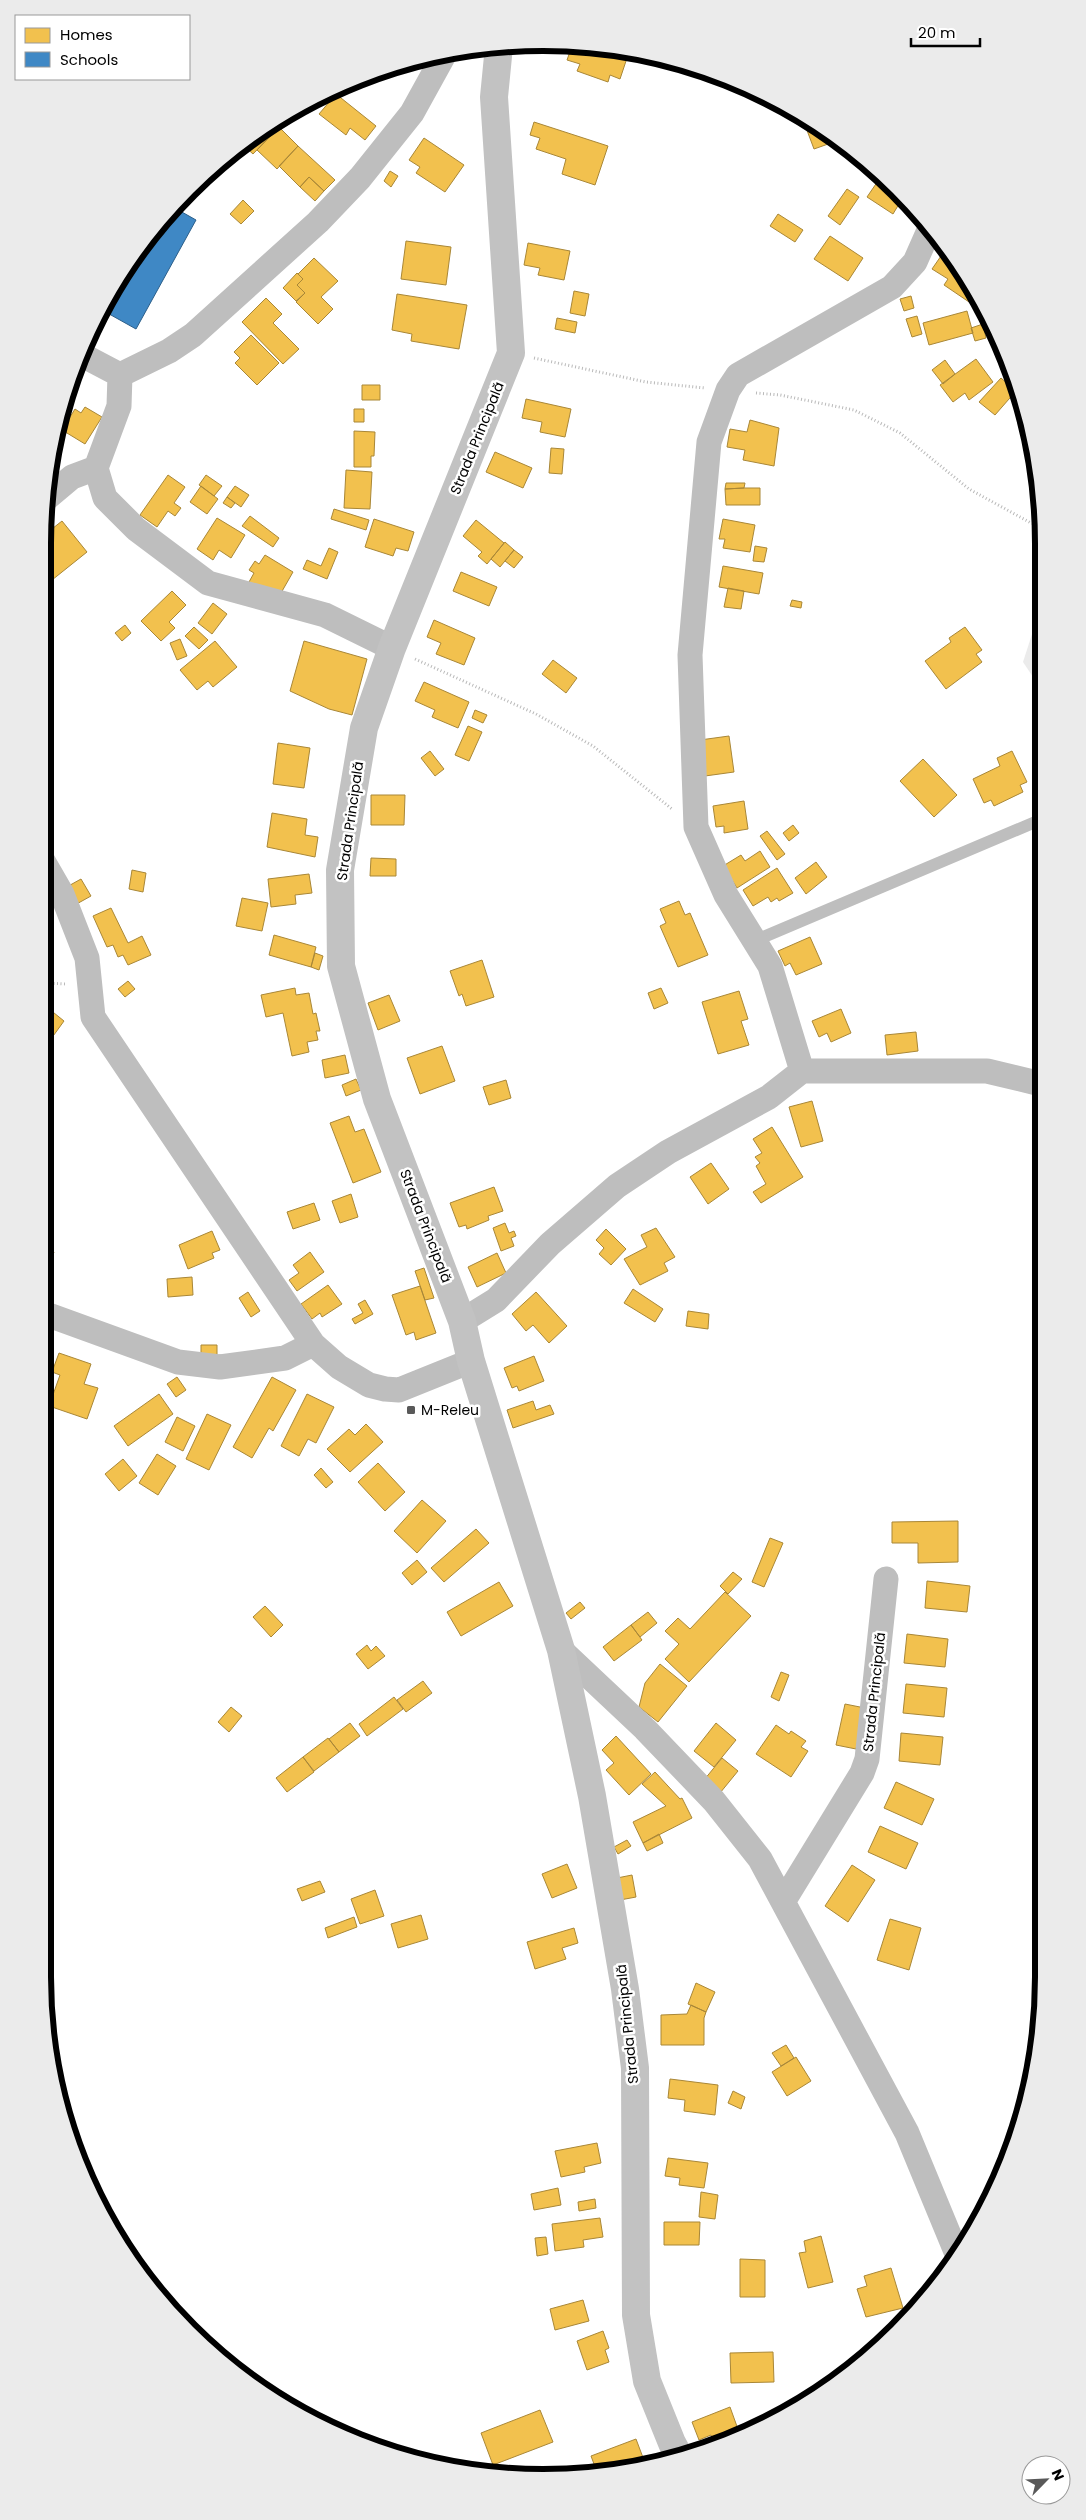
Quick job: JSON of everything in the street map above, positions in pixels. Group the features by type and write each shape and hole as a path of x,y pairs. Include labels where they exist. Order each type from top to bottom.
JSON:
{"street":[{"name":"Strada Principală","path":"497,53 494,97 511,353 392,648 364,728 342,861 341,966 377,1099 462,1322 471,1360 561,1650 592,1796 625,1989 635,2068 636,2316 647,2380 676,2450"},
{"path":"120,375 169,351 193,335 318,222 360,178 412,113 439,63"},
{"path":"802,1071 770,966 726,895 696,828 690,655 709,442 728,390 738,375 892,287 915,262 927,236"},
{"path":"88,358 120,375"},
{"path":"120,375 120,406 96,468 105,498 136,529 208,584 325,615 392,648"},
{"path":"54,492 72,477 96,468"},
{"path":"51,875 62,894 87,958 94,1017 312,1344 346,1371 369,1385 385,1389 399,1390 471,1360"},
{"path":"462,1322 496,1300 550,1244 617,1186 668,1152 769,1097 802,1071 986,1071 1035,1083"},
{"path":"51,1316 178,1362 220,1367 285,1358 312,1344"},
{"name":"Strada Principală","path":"783,1902 862,1773 867,1759 886,1579"},
{"name":"Strada Principală","path":"561,1650 645,1729 714,1801 760,1859 907,2133 955,2246"}],"lane":[{"path":"754,941 1035,822"}],"path":[{"path":"511,353 646,382 780,396 854,410 900,433 969,489 1034,524"},
{"path":"392,648 536,714 594,746 696,828"}],"shaded area":[{"path":"1035,627 1035,678 1023,662"}],"building: Homes":[{"path":"570,52 627,59 620,79 610,75 608,82 577,71 580,64 567,60"},
{"path":"339,96 376,126 365,140 350,128 346,135 319,114 331,100"},
{"path":"534,122 608,146 595,185 562,174 566,159 536,149 540,138 530,135"},
{"path":"280,128 298,146 277,169 257,150"},
{"path":"806,128 829,144 814,149"},
{"path":"276,130 253,154 248,150"},
{"path":"424,138 464,165 445,192 416,173 420,167 409,160"},
{"path":"298,146 335,180 324,191 309,177 300,187 279,166"},
{"path":"390,171 398,176 391,187 384,181"},
{"path":"309,177 324,191 315,201 300,187"},
{"path":"877,182 900,204 893,214 867,197"},
{"path":"847,189 859,197 840,225 828,216"},
{"path":"243,200 254,211 241,224 230,214"},
{"path":"778,214 803,230 795,242 770,226"},
{"path":"830,236 863,258 848,281 814,259"},
{"path":"406,241 451,247 446,285 401,279"},
{"path":"528,243 570,251 564,280 538,275 540,268 524,265"},
{"path":"941,256 942,257 972,304 944,285 948,279 932,269"},
{"path":"314,258 338,281 321,297 333,309 318,324 296,302 305,293 297,285 303,279 298,274"},
{"path":"297,273 303,279 297,285 305,293 296,301 283,288"},
{"path":"574,291 589,294 585,316 570,313"},
{"path":"397,294 467,305 459,349 411,341 412,334 392,330"},
{"path":"911,296 914,308 904,311 900,299"},
{"path":"266,298 282,314 273,323 299,349 283,364 242,322"},
{"path":"967,311 973,333 929,345 923,323"},
{"path":"917,316 922,334 912,337 906,319"},
{"path":"557,318 577,322 575,333 555,329"},
{"path":"983,324 986,338 975,341 971,328"},
{"path":"251,335 279,363 257,385 235,363 240,358 234,352"},
{"path":"976,359 993,382 969,400 965,393 953,402 940,385"},
{"path":"945,360 955,374 943,384 932,370"},
{"path":"1001,378 1009,385 1012,396 995,415 979,402"},
{"path":"362,385 380,385 380,400 362,400"},
{"path":"526,399 571,409 565,437 540,432 542,422 522,418"},
{"path":"85,407 102,417 85,444 64,432 66,423 75,409 81,413"},
{"path":"354,409 364,409 364,422 354,422"},
{"path":"750,420 779,428 774,466 743,460 745,450 727,447 730,429 747,432"},
{"path":"354,431 375,432 374,456 371,456 371,467 354,467"},
{"path":"551,448 564,449 562,474 549,473"},
{"path":"495,452 532,468 523,488 486,472"},
{"path":"346,470 372,472 370,509 344,508"},
{"path":"168,475 185,487 174,503 181,508 175,516 168,511 157,527 140,515"},
{"path":"206,475 222,486 214,496 199,485"},
{"path":"726,483 745,483 744,488 725,489"},
{"path":"201,486 218,499 207,514 190,502"},
{"path":"235,486 249,495 241,507 227,497"},
{"path":"760,488 760,505 726,505 725,489"},
{"path":"227,497 235,503 231,508 223,503"},
{"path":"334,509 369,520 366,530 331,519"},
{"path":"250,516 279,538 273,547 242,526"},
{"path":"217,518 245,535 231,558 219,550 213,560 197,549"},
{"path":"374,519 414,532 408,551 396,548 393,556 365,547"},
{"path":"723,519 755,525 750,552 723,548 725,539 719,539"},
{"path":"476,520 504,543 487,564 478,556 482,552 463,536"},
{"path":"62,521 87,552 52,580 51,579 51,529"},
{"path":"505,542 514,550 500,567 491,559"},
{"path":"755,546 767,548 764,562 753,561"},
{"path":"329,548 338,552 327,579 303,569 307,560 321,566"},
{"path":"514,550 523,557 514,568 505,561"},
{"path":"265,555 293,572 277,600 249,582 254,573 249,570 255,561 259,564"},
{"path":"723,566 763,573 759,594 719,587"},
{"path":"461,572 497,587 489,606 453,591"},
{"path":"728,588 744,591 741,609 724,607"},
{"path":"172,591 186,605 169,622 175,628 161,641 141,621"},
{"path":"792,600 802,602 801,608 790,606"},
{"path":"213,603 227,614 212,634 198,623"},
{"path":"434,620 475,638 464,665 436,654 441,643 427,637"},
{"path":"125,625 131,633 122,641 115,633"},
{"path":"194,627 208,640 199,649 185,636"},
{"path":"965,627 982,650 976,654 982,662 946,689 925,661 951,642 949,638"},
{"path":"180,639 187,656 177,660 170,643"},
{"path":"215,641 237,667 213,687 208,681 197,690 180,670"},
{"path":"304,641 367,659 352,715 329,709 290,691"},
{"path":"553,660 577,678 566,693 542,674"},
{"path":"424,682 469,702 458,728 432,717 435,710 415,701"},
{"path":"475,710 487,715 483,723 472,718"},
{"path":"468,726 482,732 469,761 455,755"},
{"path":"729,736 734,772 705,776 700,740"},
{"path":"278,743 310,748 304,788 273,784"},
{"path":"430,751 444,769 435,776 421,758"},
{"path":"1012,751 1027,782 1020,785 1023,792 994,806 991,800 984,803 973,779 1000,766 997,758"},
{"path":"923,759 957,795 934,817 900,781"},
{"path":"371,795 405,795 404,825 371,825"},
{"path":"744,801 748,829 724,833 724,826 716,827 713,806"},
{"path":"272,813 307,819 305,835 318,837 315,857 267,847"},
{"path":"793,825 799,833 789,841 783,833"},
{"path":"767,831 785,854 777,860 760,836"},
{"path":"760,851 770,867 737,888 723,866 741,855 745,861"},
{"path":"371,858 396,859 396,876 370,876"},
{"path":"816,862 827,877 806,894 795,878"},
{"path":"777,868 793,893 779,901 777,898 771,902 768,897 753,906 743,890"},
{"path":"132,870 146,873 143,892 129,889"},
{"path":"309,874 312,893 295,895 296,904 271,907 268,879"},
{"path":"81,879 91,896 73,906 63,889"},
{"path":"242,898 268,903 262,931 236,926"},
{"path":"679,901 685,915 690,913 708,955 678,967 660,926 666,923 660,909"},
{"path":"111,908 128,943 142,936 151,955 128,965 123,955 118,957 113,945 107,947 93,916"},
{"path":"274,935 316,947 311,967 269,955"},
{"path":"810,937 822,964 796,975 790,963 785,966 778,951"},
{"path":"315,953 323,956 319,970 311,967"},
{"path":"482,960 494,997 466,1006 462,994 459,996 450,971"},
{"path":"128,981 135,989 125,997 118,989"},
{"path":"295,988 296,995 309,993 313,1014 316,1013 320,1031 316,1031 318,1040 307,1042 309,1052 292,1056 283,1013 266,1017 261,995"},
{"path":"661,988 668,1003 654,1009 648,993"},
{"path":"739,991 748,1019 741,1021 749,1045 718,1054 702,1002"},
{"path":"389,995 400,1021 378,1030 368,1003"},
{"path":"841,1009 851,1033 831,1042 827,1033 819,1037 812,1021"},
{"path":"51,1010 64,1021 51,1039"},
{"path":"916,1032 918,1051 887,1055 885,1035"},
{"path":"442,1046 455,1081 420,1094 407,1058"},
{"path":"345,1055 349,1073 325,1078 322,1060"},
{"path":"356,1079 361,1090 346,1096 342,1085"},
{"path":"506,1080 511,1098 489,1105 483,1087"},
{"path":"812,1101 823,1141 801,1147 789,1107"},
{"path":"349,1116 355,1132 364,1129 381,1172 353,1183 330,1123"},
{"path":"772,1127 803,1177 761,1203 753,1192 766,1184 756,1166 760,1163 755,1157 762,1153 753,1139"},
{"path":"711,1163 729,1189 708,1204 690,1177"},
{"path":"494,1187 503,1211 488,1216 489,1220 467,1229 466,1225 459,1227 450,1203"},
{"path":"351,1194 358,1217 340,1223 332,1201"},
{"path":"314,1203 320,1220 293,1229 287,1212"},
{"path":"505,1223 509,1233 514,1231 516,1236 511,1238 514,1246 501,1251 493,1228"},
{"path":"656,1228 675,1257 664,1263 668,1271 640,1285 624,1259 647,1247 641,1235"},
{"path":"606,1229 626,1249 611,1265 599,1254 604,1248 596,1240"},
{"path":"212,1231 220,1250 212,1253 214,1258 188,1269 179,1245"},
{"path":"310,1252 324,1272 297,1291 289,1280 299,1273 293,1265"},
{"path":"497,1253 506,1273 477,1287 468,1267"},
{"path":"424,1268 434,1298 425,1300 415,1271"},
{"path":"192,1277 193,1295 168,1297 167,1279"},
{"path":"328,1285 342,1304 322,1317 320,1313 312,1319 301,1304"},
{"path":"420,1286 436,1333 416,1340 414,1332 406,1335 392,1295"},
{"path":"633,1289 663,1309 655,1322 624,1303"},
{"path":"248,1292 260,1311 251,1317 239,1298"},
{"path":"536,1292 567,1326 549,1343 533,1325 526,1331 512,1314"},
{"path":"365,1300 373,1314 355,1324 352,1319 363,1313 358,1304"},
{"path":"688,1311 709,1314 708,1329 686,1326"},
{"path":"201,1345 217,1345 217,1360 201,1360"},
{"path":"59,1353 91,1364 84,1384 98,1388 87,1419 51,1407 51,1400 60,1375 52,1372"},
{"path":"534,1356 544,1381 519,1391 517,1386 512,1388 504,1368"},
{"path":"177,1377 186,1390 176,1397 167,1384"},
{"path":"272,1377 296,1390 273,1431 269,1428 252,1458 233,1447"},
{"path":"159,1394 173,1414 128,1446 114,1426"},
{"path":"307,1394 334,1407 316,1443 308,1439 299,1456 281,1446"},
{"path":"533,1401 536,1410 550,1405 554,1414 513,1428 507,1410"},
{"path":"207,1414 231,1425 209,1470 186,1459"},
{"path":"177,1417 195,1426 183,1451 165,1442"},
{"path":"366,1424 383,1442 350,1472 327,1449 349,1429 355,1435"},
{"path":"157,1454 176,1466 158,1495 139,1483"},
{"path":"123,1459 137,1476 119,1491 105,1474"},
{"path":"378,1463 405,1492 385,1511 358,1482"},
{"path":"321,1468 333,1482 326,1488 314,1475"},
{"path":"422,1500 446,1521 417,1553 394,1531"},
{"path":"958,1521 958,1562 918,1563 918,1543 892,1543 892,1522"},
{"path":"476,1529 489,1543 444,1582 431,1568"},
{"path":"770,1538 783,1543 764,1587 752,1582"},
{"path":"417,1560 427,1572 412,1585 402,1573"},
{"path":"733,1572 742,1579 728,1594 720,1586"},
{"path":"927,1581 970,1586 967,1612 925,1608"},
{"path":"499,1582 513,1606 461,1636 447,1612"},
{"path":"725,1592 751,1616 689,1682 665,1659 679,1644 665,1631 678,1618 690,1629"},
{"path":"580,1602 585,1608 571,1619 566,1613"},
{"path":"265,1606 283,1625 271,1637 253,1617"},
{"path":"648,1612 657,1623 640,1637 631,1625"},
{"path":"631,1625 642,1640 614,1661 603,1647"},
{"path":"907,1634 948,1639 945,1667 904,1663"},
{"path":"367,1645 371,1651 376,1646 385,1656 368,1669 356,1654"},
{"path":"660,1664 687,1686 658,1722 639,1707 645,1683"},
{"path":"781,1672 789,1675 779,1701 771,1697"},
{"path":"423,1681 432,1693 406,1712 397,1700"},
{"path":"906,1684 947,1688 944,1717 903,1713"},
{"path":"394,1697 403,1709 367,1736 359,1724"},
{"path":"845,1704 865,1708 856,1749 836,1745"},
{"path":"231,1707 242,1716 229,1732 218,1722"},
{"path":"350,1723 360,1736 339,1752 329,1739"},
{"path":"716,1723 736,1740 714,1767 694,1751"},
{"path":"776,1725 789,1734 791,1731 806,1741 801,1747 808,1751 791,1777 756,1754"},
{"path":"901,1733 943,1737 940,1765 899,1761"},
{"path":"616,1736 651,1774 629,1795 606,1770 614,1763 602,1750"},
{"path":"328,1738 339,1752 314,1771 303,1757"},
{"path":"303,1757 314,1772 287,1792 276,1778"},
{"path":"722,1758 738,1771 720,1793 704,1780"},
{"path":"655,1772 680,1799 682,1798 692,1818 643,1843 633,1822 666,1806 642,1784"},
{"path":"896,1782 934,1799 922,1825 884,1808"},
{"path":"880,1826 918,1843 906,1869 868,1852"},
{"path":"659,1834 663,1843 647,1851 643,1843"},
{"path":"627,1840 631,1846 618,1854 614,1847"},
{"path":"567,1864 577,1888 552,1898 542,1874"},
{"path":"852,1865 875,1880 848,1922 825,1906"},
{"path":"632,1875 636,1897 620,1900 617,1878"},
{"path":"320,1881 325,1892 302,1901 297,1889"},
{"path":"375,1890 384,1916 360,1924 351,1899"},
{"path":"421,1915 428,1939 398,1948 391,1924"},
{"path":"354,1917 357,1927 328,1938 325,1928"},
{"path":"890,1919 921,1928 909,1970 877,1960"},
{"path":"574,1928 578,1943 562,1948 566,1959 535,1969 527,1942"},
{"path":"696,1983 715,1992 706,2012 688,2004"},
{"path":"691,2005 706,2012 704,2018 704,2045 661,2045 661,2015 687,2014"},
{"path":"786,2045 794,2058 781,2066 772,2053"},
{"path":"796,2057 811,2081 787,2096 772,2072"},
{"path":"670,2079 718,2085 715,2115 684,2111 685,2100 668,2098"},
{"path":"733,2091 745,2097 741,2109 728,2103"},
{"path":"597,2143 601,2163 584,2167 585,2172 561,2177 555,2151"},
{"path":"668,2158 708,2163 704,2188 679,2185 680,2178 665,2176"},
{"path":"558,2188 561,2205 534,2210 531,2194"},
{"path":"701,2192 718,2195 715,2219 699,2217"},
{"path":"595,2199 596,2208 579,2211 578,2202"},
{"path":"600,2218 603,2237 583,2240 584,2247 555,2251 552,2224"},
{"path":"664,2222 700,2222 699,2245 664,2245"},
{"path":"821,2236 833,2282 808,2288 799,2253 806,2252 804,2241"},
{"path":"546,2237 548,2254 537,2256 535,2238"},
{"path":"740,2259 765,2260 765,2297 740,2297"},
{"path":"891,2268 903,2308 866,2317 857,2289 867,2286 864,2276"},
{"path":"583,2300 589,2321 555,2330 550,2309"},
{"path":"603,2331 609,2348 605,2350 609,2362 587,2370 577,2341"},
{"path":"773,2352 774,2382 731,2383 730,2353"},
{"path":"730,2407 738,2428 712,2438 711,2435 699,2440 692,2422"},
{"path":"540,2410 553,2442 493,2465 481,2433"},
{"path":"636,2439 643,2458 595,2466 591,2456"}],"building: Schools":[{"path":"180,211 196,220 136,329 108,314 134,270"}],"place":[{"name":"M-Releu","path":"411,1410"}]}
